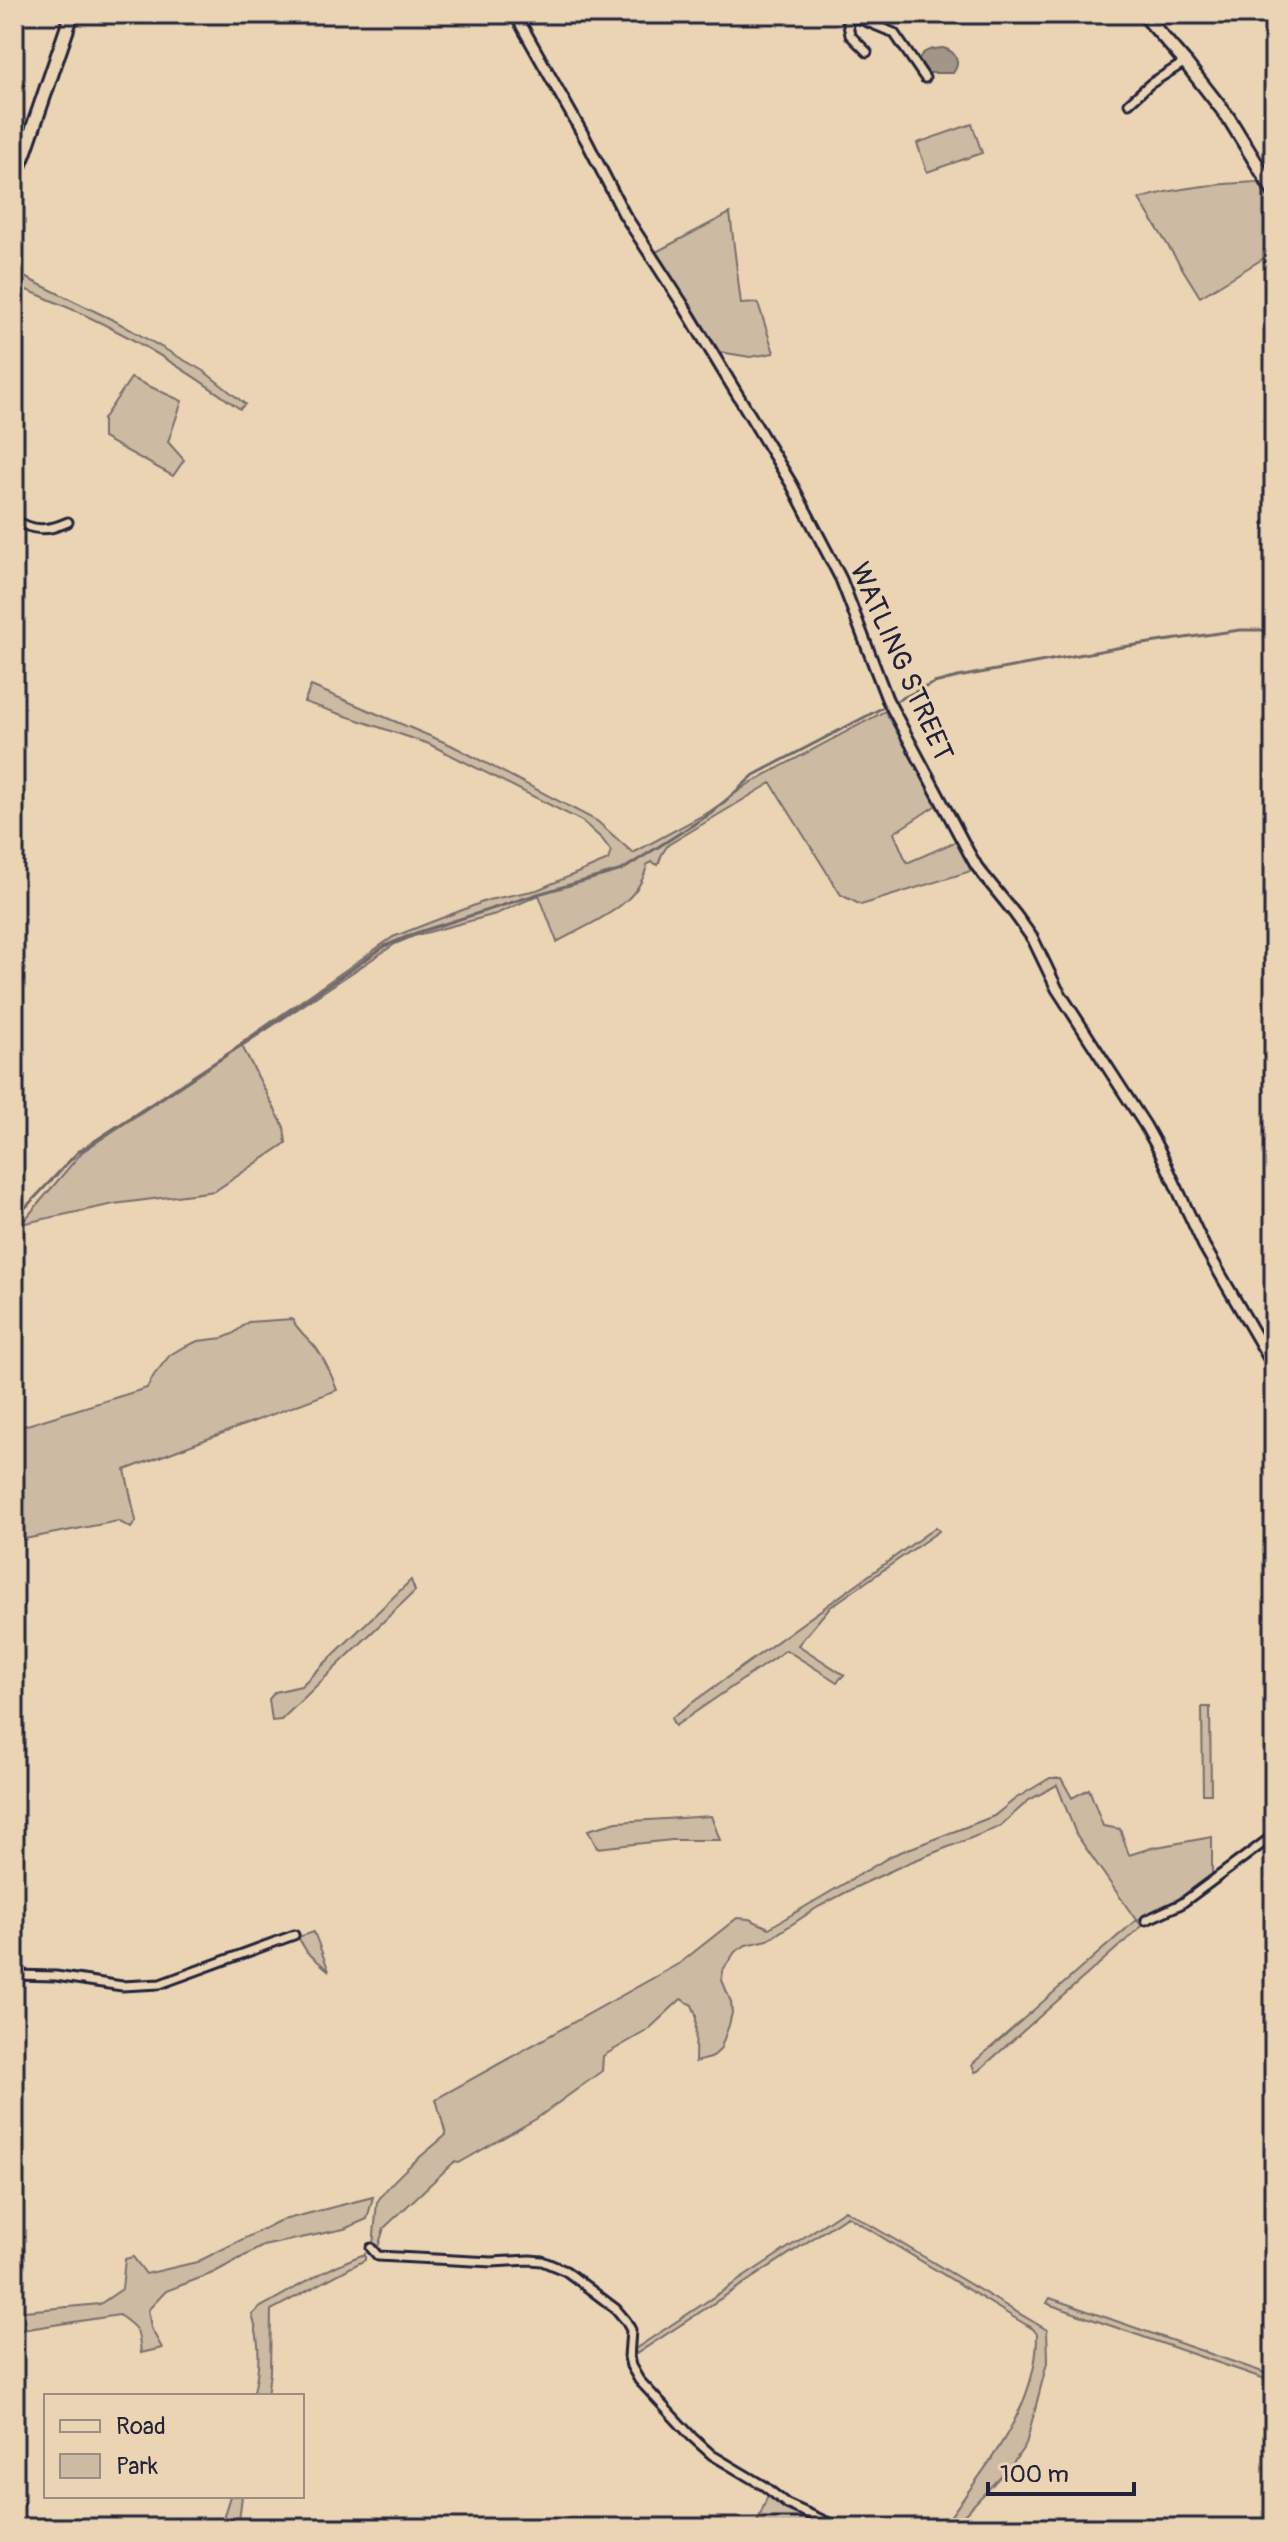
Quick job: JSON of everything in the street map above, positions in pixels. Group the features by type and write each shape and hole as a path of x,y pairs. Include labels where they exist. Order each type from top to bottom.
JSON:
{"main road":[{"path":"14,178 72,14"},
{"path":"1143,14 1228,117 1273,188"}],"street":[{"name":"WATLING STREET","path":"515,14 624,214 792,485 841,579 887,699 973,860 1033,939 1057,989 1145,1125 1204,1246 1274,1367"},
{"path":"847,14 850,35 867,52"},
{"path":"847,14 894,33 925,78"},
{"path":"1129,103 1150,84 1185,62"},
{"path":"14,519 35,529 51,529 68,522"},
{"path":"1146,1920 1181,1904 1274,1835"},
{"path":"14,1975 56,1976 122,1986 160,1984 294,1935"},
{"path":"371,2248 378,2256 492,2262 530,2260 542,2261 566,2271 616,2309 626,2321 631,2330 629,2357 635,2373 692,2437 712,2455 764,2486 787,2504 840,2528"}],"green space":[{"path":"972,124 982,153 927,172 917,143"},
{"path":"1258,182 1274,208 1274,252 1200,297 1139,199 1183,189"},
{"path":"730,213 741,304 758,303 774,353 750,357 720,352 656,252"},
{"path":"14,272 115,321 205,372 245,404 240,409 130,338 14,286"},
{"path":"131,378 182,401 168,442 184,460 173,476 103,438 103,419"},
{"path":"311,686 451,745 597,821 633,853 709,812 750,783 885,711 938,804 894,833 907,863 957,841 971,871 861,905 841,895 771,783 668,845 658,865 652,862 647,865 642,880 624,903 557,942 539,895 496,914 414,936 395,944 242,1046 284,1127 286,1143 215,1191 114,1204 21,1224 82,1152 241,1046 241,1043 393,937 488,900 537,890 608,860 611,851 582,821 429,744 304,702"},
{"path":"292,1319 320,1354 337,1390 125,1470 136,1521 131,1528 118,1521 14,1541 14,1429 147,1388 170,1355 198,1341 223,1338 248,1322"},
{"path":"936,1527 939,1531 829,1608 798,1645 844,1675 837,1682 786,1650 675,1726 671,1718"},
{"path":"411,1580 415,1591 281,1720 272,1721 269,1699 275,1692 301,1686"},
{"path":"1202,1707 1210,1707 1211,1794 1203,1794"},
{"path":"1050,1778 1061,1778 1072,1798 1089,1789 1103,1826 1120,1829 1129,1855 1212,1837 1212,1876 1181,1899 1137,1920 1142,1926 978,2071 975,2072 972,2064 1136,1920 1076,1834 1057,1785 1029,1800 999,1827 856,1887 818,1907 768,1940 746,1945 735,1952 723,1970 722,1980 732,2013 720,2050 711,2058 695,2062 696,2015 692,2005 681,1999 648,2030 603,2056 602,2071 536,2119 459,2163 454,2162 384,2228 378,2247 381,2251 373,2247 377,2202 400,2174 446,2135 436,2099 680,1963 737,1918 749,1919 769,1928 893,1855 994,1816"},
{"path":"711,1816 720,1840 672,1840 597,1848 588,1830 617,1822"},
{"path":"314,1932 329,1971 307,1952 298,1937"},
{"path":"373,2197 367,2219 344,2229 263,2246 213,2273 166,2291 148,2310 151,2328 162,2348 141,2353 136,2330 119,2315 14,2331 14,2312 100,2304 122,2289 125,2259 133,2257 146,2274 197,2262 279,2221"},
{"path":"845,2210 1047,2330 1048,2359 1026,2444 1014,2462 952,2528 942,2528 990,2460 1018,2413 1035,2361 1037,2334 847,2216 636,2354 635,2349"},
{"path":"365,2254 365,2260 271,2310 267,2394 253,2394 258,2355 252,2315 259,2308 338,2265"},
{"path":"1050,2298 1274,2376 1274,2382 1051,2305 1047,2303"},
{"path":"768,2495 800,2515 831,2528 755,2528"},
{"path":"229,2498 242,2498 238,2528 220,2528"}],"shaded area":[{"path":"943,48 956,58 956,69 953,73 929,73 919,59 929,50"}],"waterway":[{"path":"898,700 934,683 958,677 1122,647 1240,630 1274,630"},
{"path":"14,1207 26,1207 78,1152 385,946 416,933 622,870 713,812 754,775 882,708"}]}
